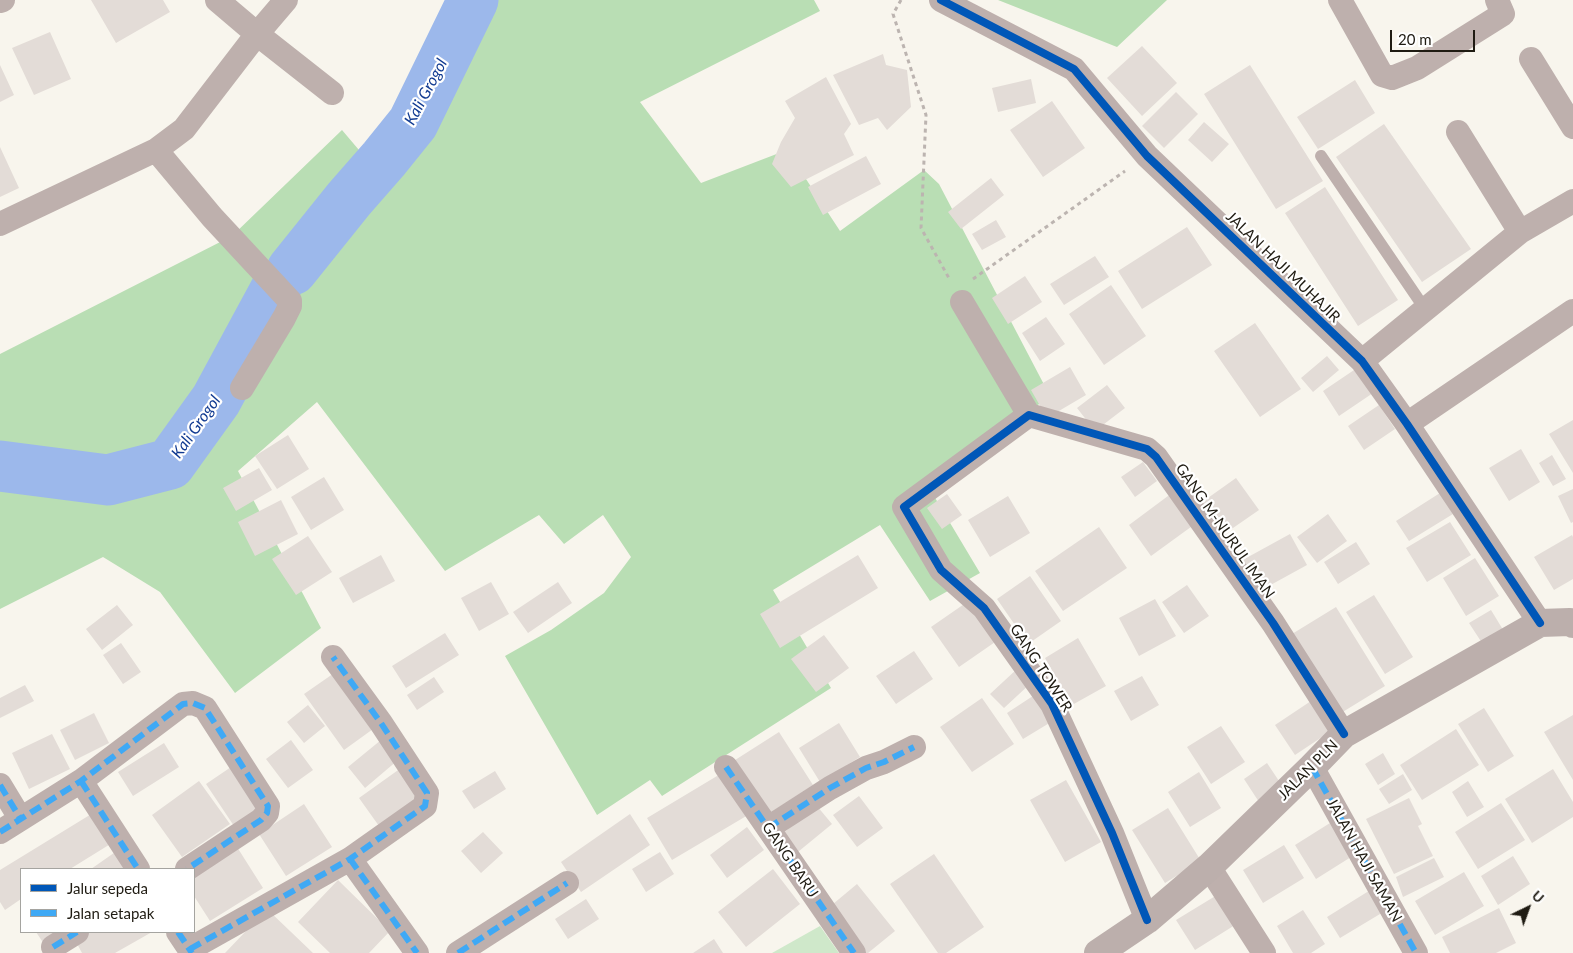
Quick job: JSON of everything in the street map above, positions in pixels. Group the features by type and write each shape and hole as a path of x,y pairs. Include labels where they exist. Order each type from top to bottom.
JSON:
{"street":[{"path":"217,0 332,93"},
{"path":"0,224 156,150 184,129 257,34 286,0"},
{"name":"JALAN HAJI MUHAJIR","path":"941,0 1074,69 1147,156 1362,361 1407,424 1540,622"},
{"path":"1340,0 1382,75 1392,78 1417,68 1503,14 1497,0"},
{"path":"1531,59 1573,127"},
{"path":"1458,132 1520,232"},
{"path":"156,150 212,217 290,301 290,306 284,318 242,388"},
{"path":"1362,361 1520,232 1573,201"},
{"path":"962,302 1029,415"},
{"path":"1407,424 1573,311"},
{"name":"GANG TOWER","path":"1029,415 904,507 941,570 984,608 1052,704 1112,833 1147,920"},
{"name":"GANG M-NURUL IMAN","path":"1029,415 1146,449 1156,457 1274,623 1344,734"},
{"name":"JALAN PLN","path":"1108,951 1209,867 1344,734 1540,622 1572,622"},
{"path":"187,945 350,859 425,806 427,793 381,723 333,657"},
{"path":"0,832 82,781 183,704 193,703 205,708 268,806 268,813 261,820 189,868"},
{"path":"768,828 830,788 866,768 884,762 914,747"},
{"name":"GANG BARU","path":"726,766 854,953"},
{"name":"JALAN HAJI SAMAN","path":"1312,767 1416,953"},
{"path":"82,781 137,868"},
{"path":"0,785 20,818"},
{"path":"350,859 417,953"},
{"path":"1209,867 1264,953"},
{"path":"458,953 567,883"},
{"path":"52,947 75,933"}],"lane":[{"path":"1321,156 1425,310"}],"path":[{"path":"901,0 893,14 926,115 921,228 962,302"},
{"path":"962,302 972,280 1147,156"}],"green space":[{"path":"473,0 814,0 820,11 640,102 701,183 787,150 840,231 924,170 939,184 1050,396 928,486 980,573 930,601 880,525 773,590 831,688 662,796 650,780 597,815 505,656 551,630 604,593 631,557 603,515 564,544 539,515 445,571 317,402 238,471 321,628 235,693 160,592 103,557 0,609 0,354 232,236 342,130 381,176 441,93"},
{"path":"998,0 1167,0 1117,47"},
{"path":"820,926 839,953 772,953"}],"building":[{"path":"91,0 163,0 170,12 116,43"},
{"path":"50,32 71,79 34,95 12,48"},
{"path":"1142,46 1177,83 1142,116 1107,78"},
{"path":"883,54 886,65 907,70 911,107 887,130 878,118 859,125 833,75"},
{"path":"0,65 14,95 0,102"},
{"path":"1250,65 1323,181 1276,209 1204,94"},
{"path":"826,77 851,124 844,134 854,155 791,187 772,164 781,142 795,118 785,101"},
{"path":"1031,79 1036,103 998,112 992,88"},
{"path":"1355,80 1375,113 1318,149 1297,117"},
{"path":"1176,92 1198,114 1164,148 1142,126"},
{"path":"1052,101 1085,148 1043,177 1010,130"},
{"path":"1204,122 1229,144 1212,162 1188,140"},
{"path":"1384,124 1471,249 1422,282 1336,157"},
{"path":"0,147 19,188 0,197"},
{"path":"866,156 881,184 823,215 808,187"},
{"path":"991,178 1004,195 961,229 948,212"},
{"path":"1325,187 1398,300 1358,326 1285,213"},
{"path":"996,220 1006,237 982,250 972,234"},
{"path":"1187,227 1212,265 1142,309 1118,271"},
{"path":"1095,256 1109,277 1064,305 1050,284"},
{"path":"1025,276 1042,302 1008,324 992,298"},
{"path":"1111,285 1146,336 1104,365 1069,314"},
{"path":"1046,317 1065,344 1040,361 1022,333"},
{"path":"1255,323 1301,389 1260,417 1214,351"},
{"path":"1327,356 1339,370 1313,392 1301,378"},
{"path":"1070,367 1086,395 1047,418 1031,390"},
{"path":"1357,368 1373,393 1339,416 1323,391"},
{"path":"1107,385 1125,408 1095,431 1077,408"},
{"path":"1379,405 1395,429 1364,450 1348,426"},
{"path":"1573,420 1573,473 1549,434"},
{"path":"288,435 309,469 277,489 255,456"},
{"path":"1521,449 1540,482 1509,501 1489,468"},
{"path":"1552,455 1566,479 1553,486 1539,463"},
{"path":"1143,462 1157,481 1135,497 1121,477"},
{"path":"259,468 272,490 236,511 223,488"},
{"path":"324,477 344,510 311,530 291,497"},
{"path":"1236,478 1259,510 1220,537 1198,505"},
{"path":"1573,489 1573,522 1571,523 1558,496"},
{"path":"1172,493 1195,524 1151,556 1129,525"},
{"path":"1440,493 1453,514 1409,541 1396,521"},
{"path":"947,494 962,515 942,529 927,508"},
{"path":"1008,496 1030,533 990,557 968,520"},
{"path":"281,500 298,534 255,556 238,522"},
{"path":"1328,514 1347,541 1317,563 1297,537"},
{"path":"1450,522 1471,555 1427,582 1406,548"},
{"path":"1099,527 1127,568 1063,611 1035,571"},
{"path":"1290,534 1307,565 1256,593 1239,562"},
{"path":"1572,535 1573,579 1554,590 1534,557"},
{"path":"308,536 332,572 296,595 272,559"},
{"path":"1356,542 1370,564 1338,584 1324,562"},
{"path":"381,555 395,581 353,603 339,578"},
{"path":"858,555 878,588 780,648 760,614"},
{"path":"1475,558 1499,596 1466,616 1443,578"},
{"path":"1030,576 1061,621 1028,644 997,599"},
{"path":"491,582 509,614 479,631 461,598"},
{"path":"558,582 572,603 528,633 513,612"},
{"path":"1187,585 1209,616 1184,633 1162,602"},
{"path":"1374,595 1413,657 1385,674 1346,612"},
{"path":"1155,599 1176,636 1139,656 1119,618"},
{"path":"970,600 998,640 959,667 931,627"},
{"path":"117,605 133,625 102,650 86,629"},
{"path":"1336,607 1385,686 1341,713 1292,634"},
{"path":"1491,610 1505,633 1484,646 1469,623"},
{"path":"445,633 459,655 406,688 392,666"},
{"path":"824,635 849,668 816,692 791,659"},
{"path":"1078,638 1106,686 1072,705 1045,658"},
{"path":"121,643 141,672 123,684 103,655"},
{"path":"914,651 933,679 896,704 876,676"},
{"path":"340,669 380,724 344,750 304,694"},
{"path":"1017,669 1031,683 1004,708 990,694"},
{"path":"1142,676 1159,705 1131,721 1114,691"},
{"path":"434,677 444,692 417,710 407,695"},
{"path":"25,685 34,701 0,718 0,698"},
{"path":"1039,692 1056,719 1023,739 1007,713"},
{"path":"1317,697 1337,727 1295,755 1275,725"},
{"path":"982,698 1014,744 972,772 940,727"},
{"path":"308,705 325,726 304,743 287,722"},
{"path":"1484,708 1514,756 1488,772 1458,724"},
{"path":"94,713 109,743 75,760 60,730"},
{"path":"1573,715 1573,780 1544,732"},
{"path":"839,723 860,757 820,782 799,748"},
{"path":"1221,726 1245,762 1211,784 1187,747"},
{"path":"1456,729 1479,765 1422,800 1400,765"},
{"path":"779,732 813,785 767,815 732,762"},
{"path":"52,734 70,769 29,789 12,753"},
{"path":"291,740 313,770 288,788 266,759"},
{"path":"381,740 398,760 365,788 348,767"},
{"path":"164,743 179,767 133,796 118,772"},
{"path":"1383,753 1395,774 1378,785 1365,764"},
{"path":"1267,763 1283,787 1259,802 1244,779"},
{"path":"234,765 262,807 234,826 206,784"},
{"path":"401,768 421,796 379,826 359,798"},
{"path":"1553,769 1573,802 1573,817 1532,843 1505,799"},
{"path":"495,771 506,789 474,809 462,791"},
{"path":"1199,772 1221,808 1190,827 1168,792"},
{"path":"722,773 748,815 672,860 647,818"},
{"path":"1403,774 1412,790 1389,804 1379,789"},
{"path":"1066,780 1101,842 1065,862 1030,800"},
{"path":"199,781 230,824 182,857 152,815"},
{"path":"1468,781 1484,807 1467,817 1452,792"},
{"path":"859,796 883,828 857,847 833,815"},
{"path":"1409,798 1422,824 1418,826 1433,856 1394,874 1366,819"},
{"path":"1501,803 1525,840 1478,869 1455,832"},
{"path":"304,804 332,847 286,876 259,834"},
{"path":"817,806 832,824 793,856 778,837"},
{"path":"1168,808 1201,861 1165,883 1132,830"},
{"path":"93,813 112,843 72,868 20,868 20,900 5,910 0,902 0,870"},
{"path":"630,814 650,845 581,892 561,862"},
{"path":"1330,823 1351,857 1316,879 1295,845"},
{"path":"747,827 764,850 727,878 710,855"},
{"path":"483,832 503,853 481,873 461,851"},
{"path":"1284,845 1304,878 1263,903 1243,870"},
{"path":"237,847 263,888 210,921 195,898 195,874"},
{"path":"121,848 136,868 92,868"},
{"path":"660,852 674,874 646,892 632,869"},
{"path":"934,854 984,927 946,953 938,953 890,884"},
{"path":"1513,856 1530,884 1498,905 1481,876"},
{"path":"1434,858 1444,877 1403,897 1396,877"},
{"path":"773,869 800,904 746,947 718,912"},
{"path":"1464,872 1484,906 1435,935 1415,901"},
{"path":"338,880 390,931 369,953 330,953 298,922"},
{"path":"857,884 895,931 868,953 862,953 827,909"},
{"path":"1372,889 1385,911 1340,938 1327,917"},
{"path":"1217,895 1235,925 1195,950 1176,920"},
{"path":"586,899 599,919 568,939 555,919"},
{"path":"1499,908 1516,943 1496,953 1450,953 1442,937"},
{"path":"267,909 313,953 225,953"},
{"path":"1303,910 1325,944 1311,953 1293,953 1277,926"},
{"path":"37,933 60,933 44,944"},
{"path":"82,933 150,933 115,953 82,953 74,938"},
{"path":"714,939 723,953 693,953"}],"waterway":[{"name":"Kali Grogol","path":"292,270 413,123 473,0"},
{"name":"Kali Grogol","path":"0,466 108,480 170,464 216,400 275,291"}],"marked path":[{"path":"190,949 350,859 425,806 427,793 381,723 333,657"},
{"path":"0,832 81,781 183,704 193,703 205,708 268,806 267,813 261,820 189,868"},
{"path":"768,828 830,788 866,768 884,762 914,747"},
{"path":"726,767 854,953"},
{"path":"1312,767 1416,953"},
{"path":"81,781 137,868"},
{"path":"0,785 20,818"},
{"path":"350,859 417,953"},
{"path":"458,953 567,883"},
{"path":"53,947 75,933"},
{"path":"179,933 192,953"}],"cycle path":[{"path":"941,0 1074,69 1147,156 1362,361 1407,424 1540,623"},
{"path":"1147,920 1112,833 1052,704 984,608 941,570 904,507 1029,415 1147,449 1156,457 1273,623 1344,734"}]}
